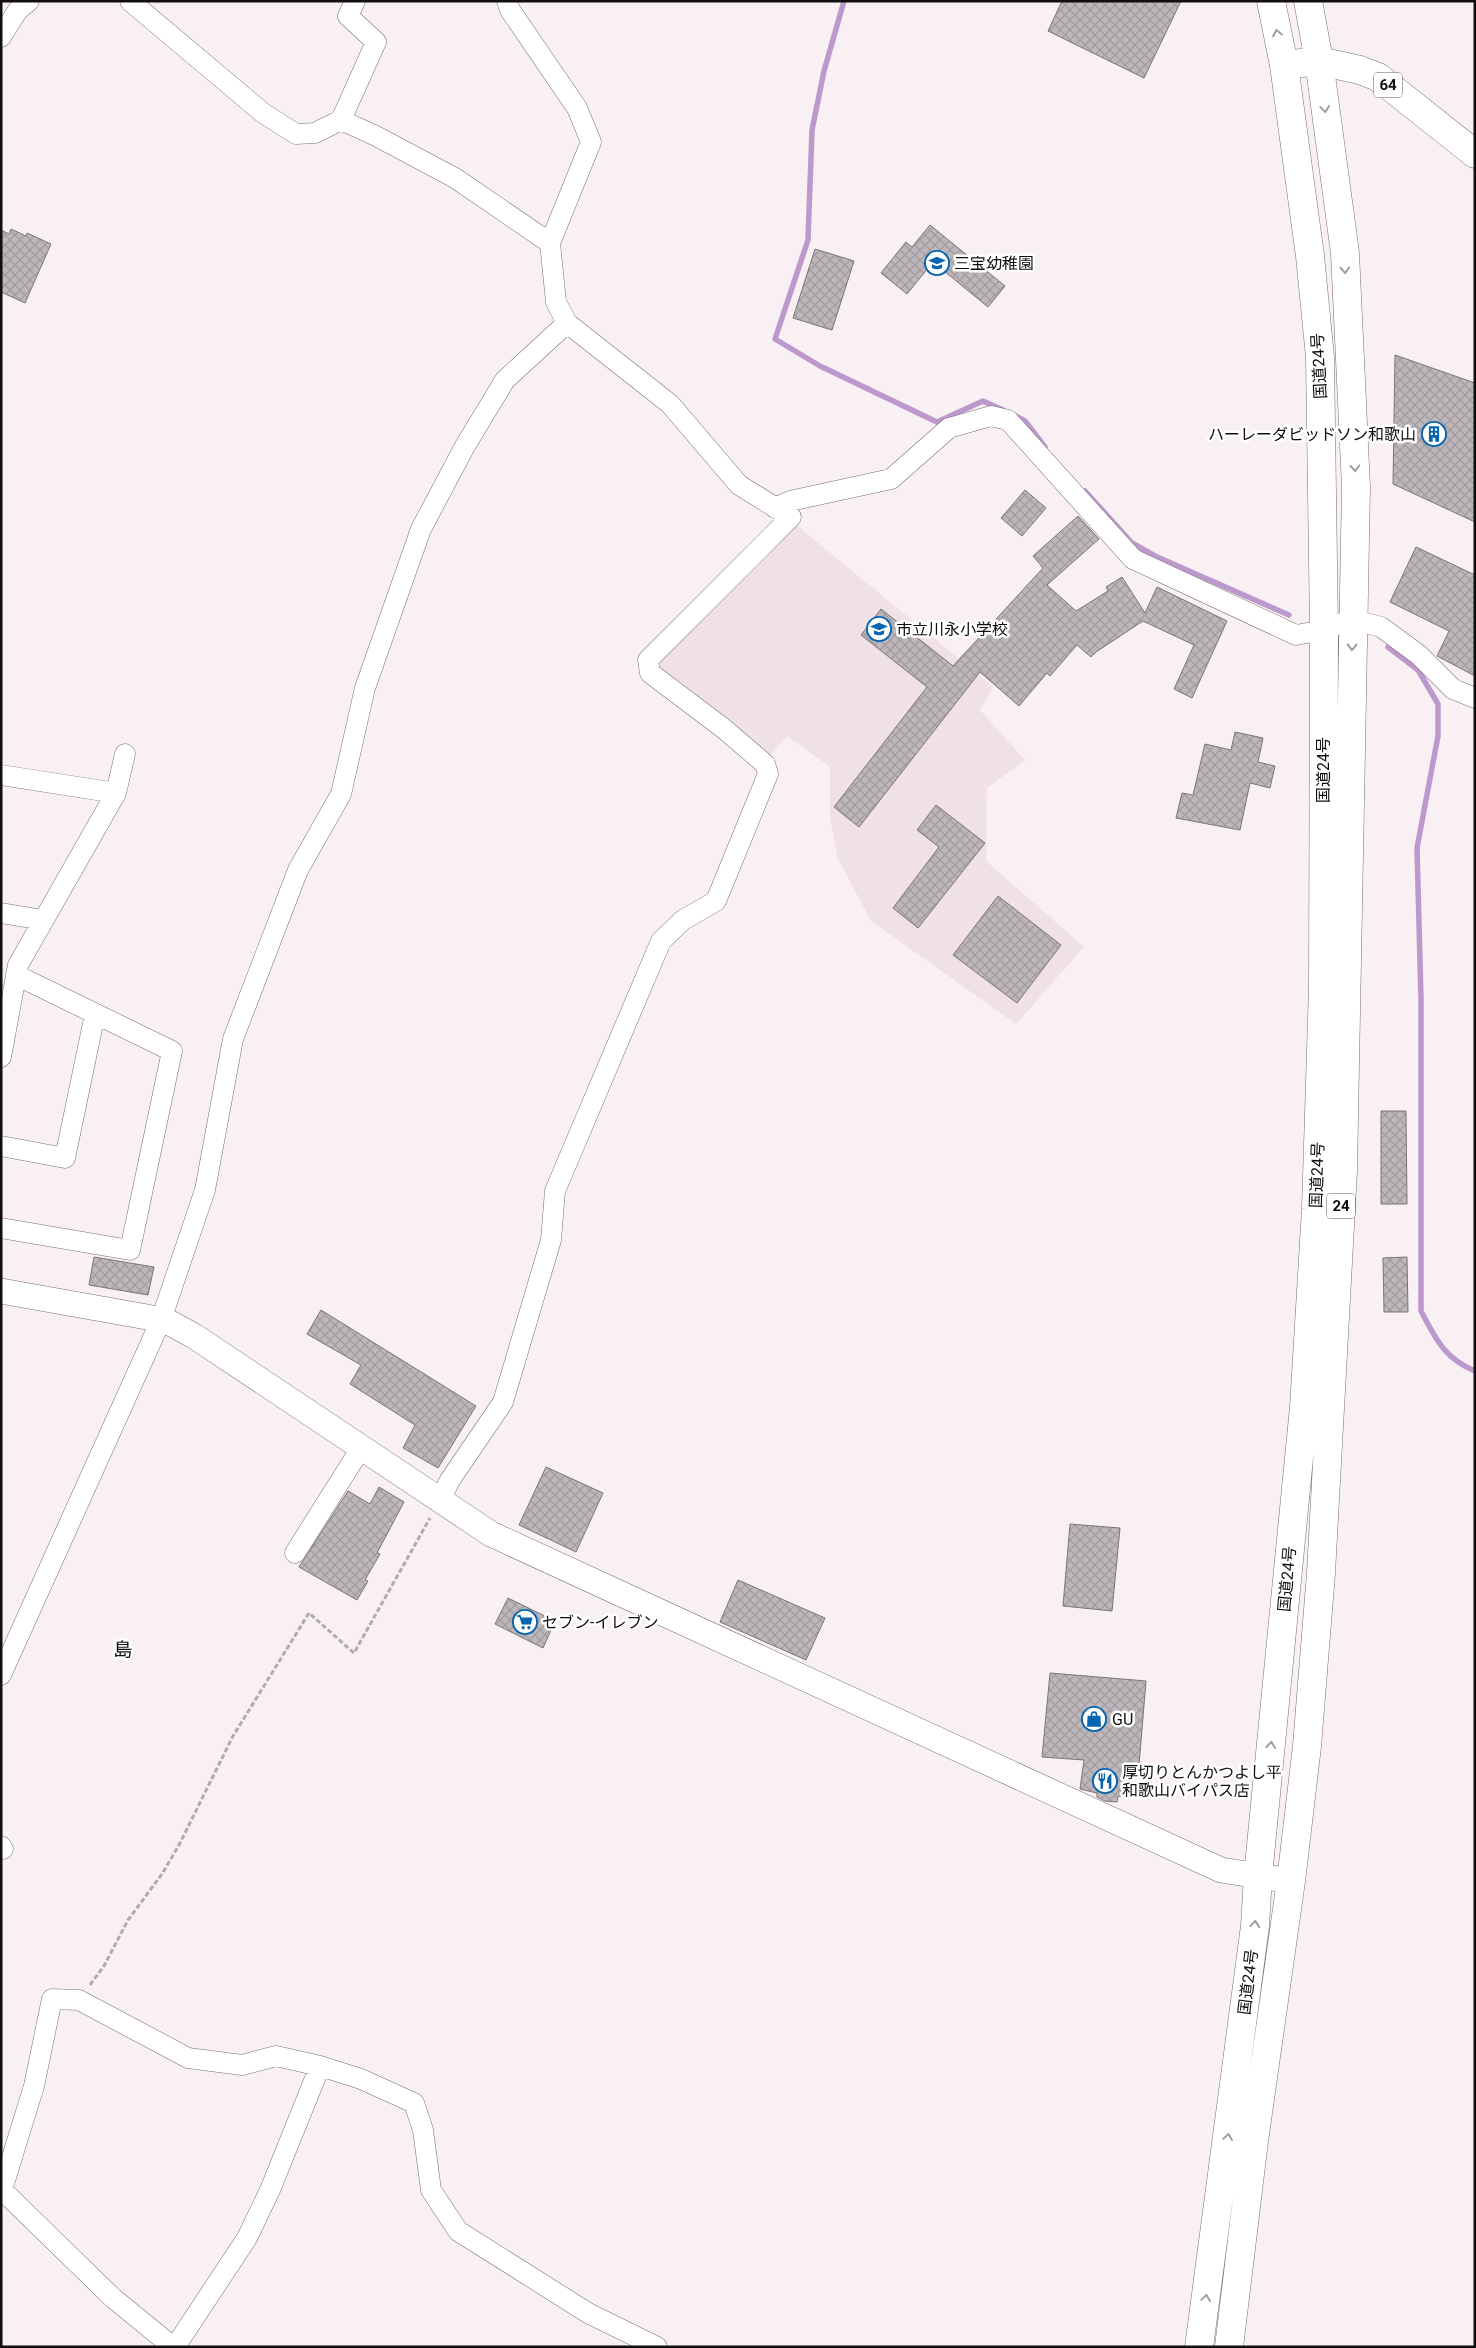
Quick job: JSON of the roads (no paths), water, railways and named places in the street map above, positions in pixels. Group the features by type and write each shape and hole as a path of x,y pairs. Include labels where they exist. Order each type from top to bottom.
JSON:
{"main road":[{"name":"国道24号","path":"1199,2347 1255,1926 1258,1876 1304,1407 1316,1209 1323,987 1324,630 1320,357 1310,256 1284,65 1271,1"},
{"name":"国道24号","path":"1229,2347 1256,2131 1291,1881 1307,1746 1321,1573 1343,1171 1352,619 1356,488 1345,253 1319,61 1308,1"},
{"name":"64","path":"1284,65 1319,61 1360,70 1378,77 1475,154"}],"street":[{"path":"130,1 263,113 296,134 316,133 341,120 376,42 348,16 355,1"},
{"path":"440,1500 450,1480 503,1402 552,1240 555,1191 661,941 683,920 716,901 768,774 764,764 722,728 650,673 648,660 791,517 739,485 670,404 567,323 556,302 550,243 590,142 576,108 510,10 507,1"},
{"path":"1,37 20,4"},
{"path":"341,120 376,136 455,178 550,243"},
{"path":"1,1675 161,1320 205,1190 233,1039 298,870 341,794 365,688 421,529 465,446 505,380 567,323"},
{"path":"775,508 790,501 891,479 949,428 991,416 1008,420 1133,559 1296,635 1324,630 1352,619 1381,627 1419,655 1453,689 1475,698"},
{"path":"1,1057 18,965 116,793 125,754"},
{"path":"1,775 116,793"},
{"path":"1,913 43,920"},
{"path":"1,1228 130,1250 172,1051 16,975"},
{"path":"1,1146 65,1158 95,1014"},
{"path":"1,1292 161,1320 194,1336 491,1534 1221,1870 1291,1881"},
{"path":"295,1553 361,1448"},
{"path":"320,2066 270,2190 247,2238 174,2347 113,2298 2,2190 34,2086 52,1999 79,2000 188,2058 242,2065 276,2056 320,2066 361,2079 414,2103 424,2130 431,2190 458,2232 588,2313 657,2347"}],"waterway":[{"path":"844,1 824,71 812,130 808,240 775,339 820,366 937,422 983,401 1003,410"},
{"path":"1014,415 1025,421 1045,447"},
{"path":"1085,491 1132,543 1155,556 1289,615"},
{"path":"1388,647 1418,670 1438,704 1438,736 1417,848 1421,999 1421,1311 1448,1354 1464,1366 1475,1371"}],"place":[{"name":"三宝幼稚園","path":"937,263"},
{"name":"ハーレーダビッドソン和歌山","path":"1434,434"},
{"name":"市立川永小学校","path":"879,629"},
{"name":"セブン-イレブン","path":"525,1622"},
{"name":"GU","path":"1094,1719"},
{"name":"厚切りとんかつよし平 和歌山バイパス店","path":"1105,1781"}],"district":[{"name":"島","path":"123,1649"}]}
